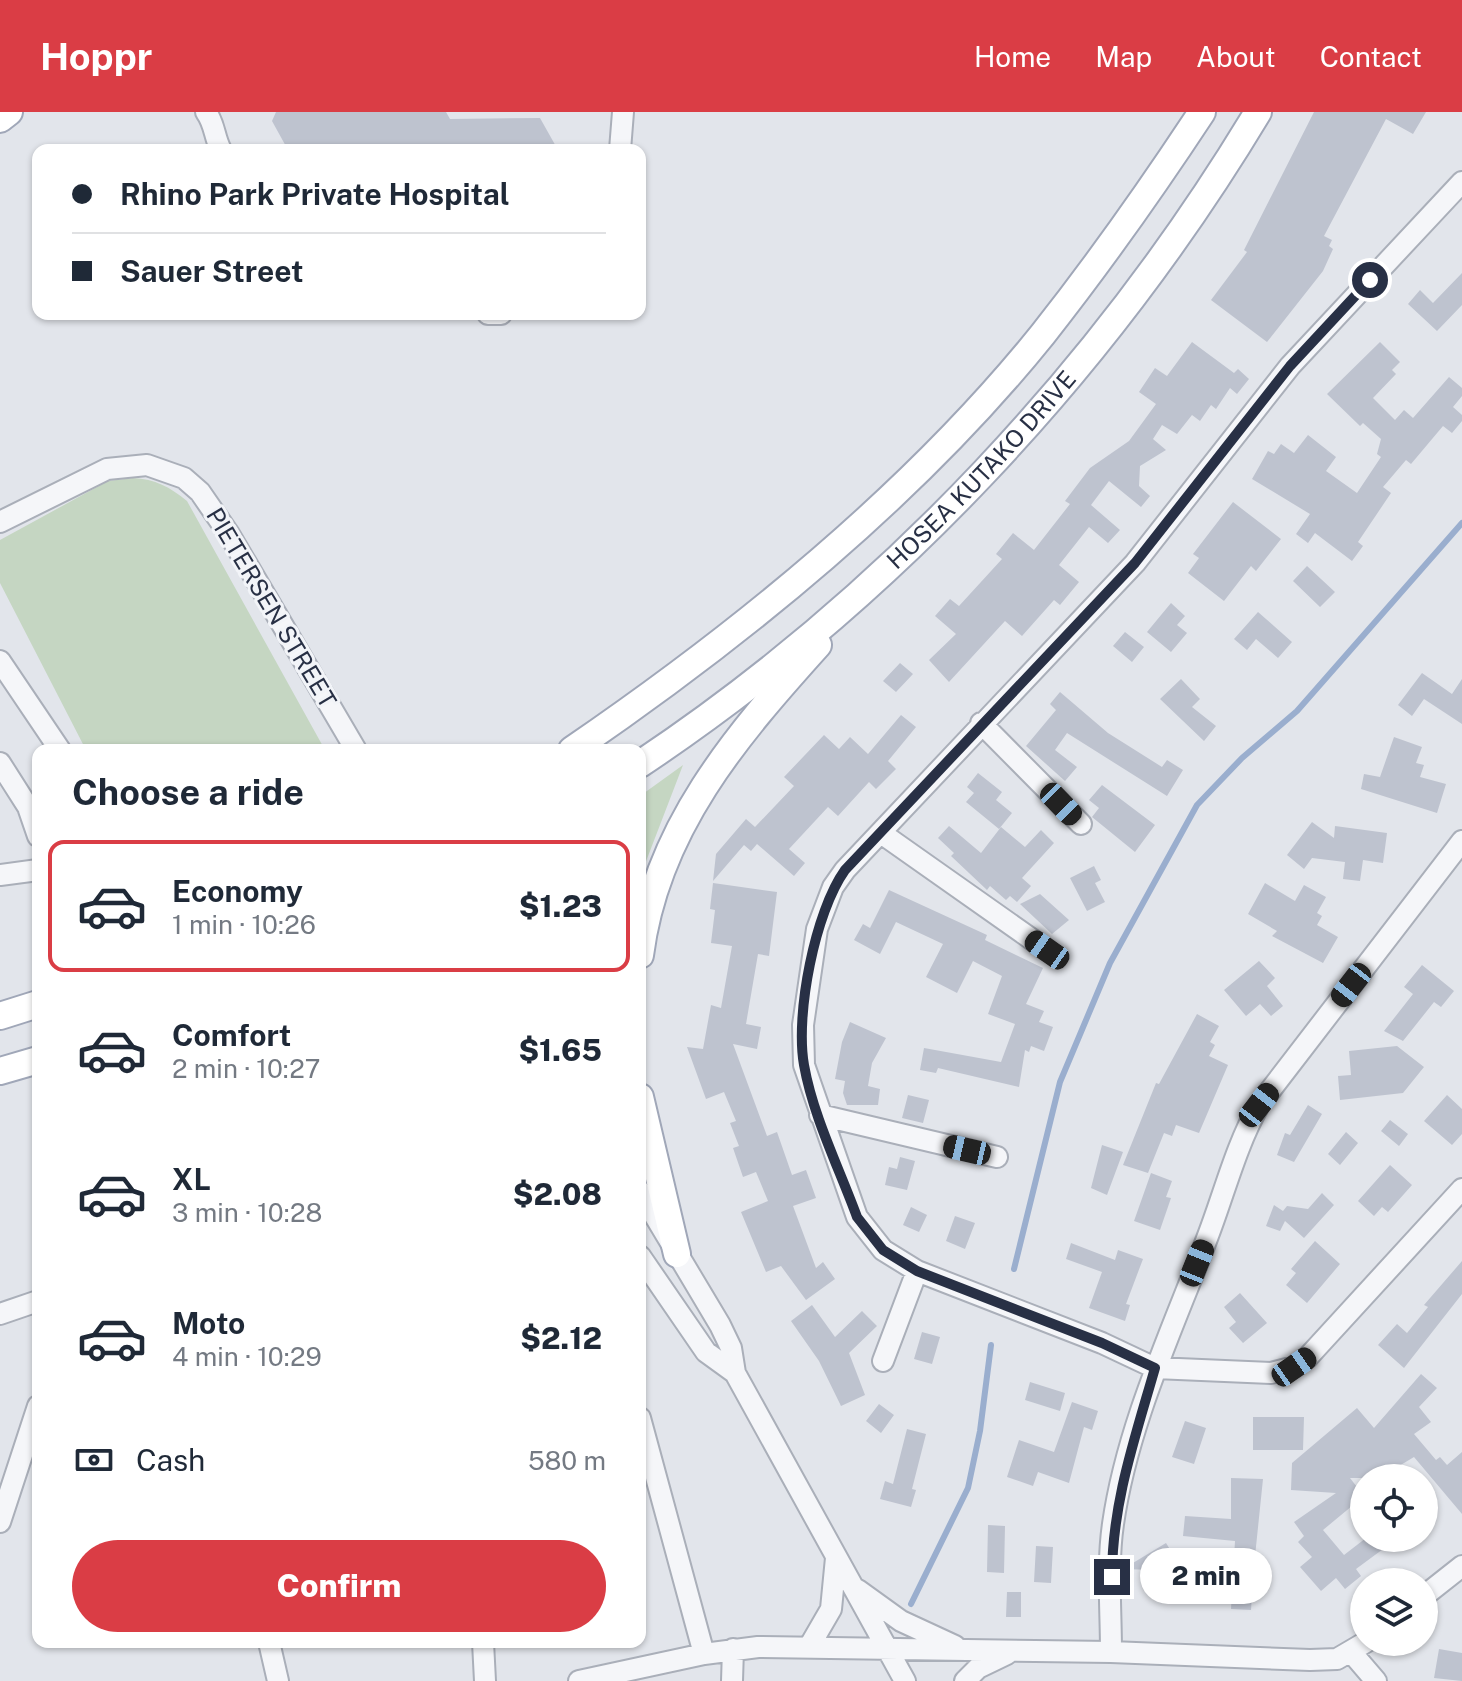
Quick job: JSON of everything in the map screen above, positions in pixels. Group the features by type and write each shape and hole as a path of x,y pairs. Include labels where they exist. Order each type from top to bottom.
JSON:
{"main road":[{"path":"0,119 9,112"},
{"name":"HOSEA KUTAKO DRIVE","path":"581,744 653,695 790,586 954,432 1041,335 1151,189 1202,112"},
{"name":"HOSEA KUTAKO DRIVE","path":"646,760 739,694 885,571 1018,434 1137,291 1258,112"},
{"path":"646,920 661,871 694,799 753,717 885,571"},
{"path":"0,1016 32,1006"},
{"path":"0,1071 32,1062"},
{"path":"646,1122 677,1254"}],"street":[{"path":"206,112 213,121 218,144"},
{"path":"620,144 623,112"},
{"path":"1462,182 1290,366 1135,563 981,723 833,887 817,929 803,1025 804,1065 820,1115 857,1217 883,1250 917,1271 1102,1343 1155,1368 1271,1373 1294,1367 1328,1337 1462,1189"},
{"name":"PIETERSEN STREET","path":"0,522 96,474 147,465 184,478 200,492 352,744"},
{"path":"0,661 56,744"},
{"path":"981,723 1081,824"},
{"path":"0,763 32,819"},
{"path":"881,833 1047,950"},
{"path":"1111,1652 1112,1529 1119,1489 1155,1368 1208,1237 1239,1146 1259,1105 1462,841"},
{"path":"0,875 32,871"},
{"path":"820,1115 997,1157"},
{"path":"646,1201 720,1325 731,1348 735,1373 905,1681"},
{"path":"646,1265 706,1352 735,1373"},
{"path":"883,1361 917,1271"},
{"path":"0,1314 32,1303"},
{"path":"0,1522 32,1424"},
{"path":"646,1440 704,1654"},
{"path":"809,1647 831,1609 836,1558"},
{"path":"1438,1585 1462,1566"},
{"path":"852,1586 901,1621 960,1648"},
{"path":"270,1648 278,1681"},
{"path":"483,1648 485,1681"},
{"path":"579,1681 733,1649 960,1648 1278,1661 1337,1659 1350,1652"},
{"path":"732,1681 733,1649"},
{"path":"965,1681 978,1668 1015,1651"},
{"path":"1363,1656 1376,1681"}],"green space":[{"path":"148,480 187,501 322,744 83,744 0,583 0,540 108,481"},
{"path":"683,765 646,861 646,792"}],"building":[{"path":"276,112 446,112 450,119 540,118 555,144 285,144 272,121"},
{"path":"1314,112 1426,112 1413,134 1386,119 1324,236 1332,240 1329,246 1333,249 1323,271 1267,342 1211,300 1247,252 1244,250"},
{"path":"1462,273 1462,305 1437,331 1408,304 1420,290 1433,303"},
{"path":"1192,342 1234,373 1238,369 1249,379 1237,394 1230,388 1216,409 1211,405 1200,421 1192,415 1177,434 1162,425 1153,439 1166,450 1140,466 1139,486 1150,496 1141,507 1109,481 1091,505 1120,530 1108,543 1089,527 1059,565 1079,582 1060,605 1054,600 1022,636 1005,621 949,682 929,660 956,634 935,616 950,599 959,606 1002,559 996,554 1013,533 1034,550 1070,504 1065,501 1090,468 1129,441 1156,404 1139,392 1155,368 1167,376"},
{"path":"1380,342 1400,362 1392,370 1396,374 1373,398 1395,420 1404,410 1413,418 1449,377 1462,388 1462,396 1453,407 1462,415 1462,421 1452,433 1443,426 1411,464 1406,460 1383,487 1391,493 1358,542 1363,546 1352,561 1315,533 1308,543 1296,534 1310,514 1252,479 1268,451 1274,454 1281,444 1294,453 1308,435 1336,457 1326,471 1357,493 1381,457 1377,454 1381,439 1363,423 1360,426 1327,394"},
{"path":"1233,502 1281,539 1256,571 1251,566 1224,601 1188,573 1199,558 1193,554"},
{"path":"1307,566 1335,592 1320,607 1293,581"},
{"path":"1171,603 1185,616 1177,625 1187,633 1171,652 1147,632"},
{"path":"1258,612 1292,642 1278,658 1256,639 1247,650 1234,639"},
{"path":"1125,632 1144,647 1132,662 1113,646"},
{"path":"900,663 913,674 896,692 883,681"},
{"path":"1422,673 1452,694 1462,679 1462,724 1424,699 1412,716 1398,705"},
{"path":"1181,679 1200,699 1192,707 1216,726 1204,741 1160,699"},
{"path":"1060,692 1108,733 1162,767 1167,760 1183,770 1167,796 1067,733 1055,750 1077,767 1065,781 1026,746 1056,710 1050,704"},
{"path":"901,715 916,727 888,761 896,769 876,789 869,782 838,816 828,807 789,849 805,863 794,876 757,844 751,851 744,845 713,881 716,854 746,819 755,827 794,786 784,777 824,735 839,749 850,737 868,754"},
{"path":"1394,737 1422,747 1416,763 1424,765 1420,777 1446,784 1437,813 1361,789 1364,774 1380,777"},
{"path":"978,773 1002,792 996,800 1012,813 999,829 966,802 974,793 967,787"},
{"path":"1102,785 1155,825 1135,852 1092,817 1099,808 1089,800"},
{"path":"1312,822 1334,838 1335,826 1387,833 1383,863 1363,860 1360,881 1343,879 1345,862 1312,858 1304,869 1287,855"},
{"path":"949,826 981,853 1001,827 1025,847 1041,830 1054,843 1022,878 1031,886 1017,902 1010,896 1006,900 990,886 987,890 951,856 954,853 938,838"},
{"path":"1094,866 1101,880 1095,883 1105,902 1087,911 1070,878"},
{"path":"713,883 777,892 769,956 758,954 746,1024 761,1027 757,1049 733,1044 767,1136 777,1132 792,1175 806,1170 816,1198 793,1206 816,1268 823,1262 835,1279 806,1300 781,1266 766,1272 741,1212 768,1201 756,1172 743,1177 733,1148 739,1146 730,1123 736,1121 724,1092 706,1099 687,1047 703,1049 711,1005 721,1008 732,946 711,943 715,910 710,909"},
{"path":"1265,883 1295,901 1304,885 1326,897 1317,913 1322,916 1317,925 1338,937 1323,963 1272,936 1277,931 1248,914"},
{"path":"889,890 987,935 985,940 1043,968 1026,1004 1044,1011 1039,1022 1053,1027 1044,1051 1031,1046 1029,1052 1025,1050 1019,1087 938,1068 936,1073 920,1070 924,1048 1001,1062 1015,1024 988,1014 1002,976 973,961 957,993 926,977 943,944 896,922 880,954 854,940 863,924 870,928"},
{"path":"1040,894 1069,920 1052,934 1020,904"},
{"path":"1259,961 1275,978 1267,986 1283,1006 1271,1016 1260,1004 1246,1016 1224,990"},
{"path":"1422,965 1454,991 1441,1007 1434,1002 1403,1041 1384,1031 1413,994 1404,987"},
{"path":"1197,1014 1219,1026 1210,1042 1215,1045 1209,1056 1228,1065 1199,1133 1176,1125 1172,1136 1164,1133 1148,1173 1123,1165 1156,1083 1159,1084"},
{"path":"850,1022 886,1038 872,1063 868,1086 880,1089 878,1105 847,1105 843,1093 845,1081 835,1079 842,1042"},
{"path":"1397,1046 1424,1067 1403,1093 1340,1100 1338,1076 1351,1075 1349,1051"},
{"path":"908,1095 929,1100 923,1123 902,1118"},
{"path":"1447,1095 1462,1109 1462,1134 1452,1145 1424,1121"},
{"path":"1308,1105 1322,1114 1294,1162 1277,1155 1285,1133 1290,1135"},
{"path":"1390,1120 1408,1134 1399,1146 1381,1131"},
{"path":"1346,1132 1358,1143 1340,1165 1328,1154"},
{"path":"1102,1145 1123,1152 1107,1195 1091,1188"},
{"path":"900,1157 915,1161 907,1190 885,1185 889,1167 897,1169"},
{"path":"1390,1165 1412,1185 1388,1212 1382,1207 1374,1216 1358,1201"},
{"path":"1151,1173 1172,1181 1166,1197 1171,1198 1160,1230 1134,1221"},
{"path":"1322,1193 1334,1205 1304,1238 1285,1221 1280,1231 1266,1226 1274,1205 1283,1211 1287,1206 1308,1209"},
{"path":"911,1207 927,1215 919,1232 903,1225"},
{"path":"955,1216 975,1223 965,1249 946,1241"},
{"path":"1315,1241 1340,1264 1307,1303 1286,1285 1296,1273 1291,1269"},
{"path":"1071,1243 1115,1260 1118,1250 1143,1259 1126,1304 1130,1305 1125,1321 1089,1308 1102,1272 1066,1259"},
{"path":"1462,1261 1462,1294 1404,1368 1378,1345 1397,1324 1407,1333 1428,1307 1424,1305"},
{"path":"1240,1293 1267,1323 1243,1343 1229,1328 1236,1322 1224,1307"},
{"path":"812,1305 835,1337 862,1311 877,1326 849,1353 865,1395 841,1406 819,1361 791,1321"},
{"path":"922,1332 940,1337 932,1364 914,1359"},
{"path":"1421,1374 1437,1388 1419,1407 1431,1422 1414,1434 1436,1460 1440,1457 1447,1465 1462,1452 1462,1514 1438,1486 1438,1464 1420,1464 1414,1457 1402,1464 1350,1464 1350,1508 1323,1530 1344,1555 1350,1550 1379,1552 1357,1568 1350,1568 1350,1585 1345,1589 1336,1578 1321,1591 1300,1567 1312,1557 1298,1542 1304,1536 1294,1522 1336,1493 1291,1490 1292,1463 1357,1408 1374,1428"},
{"path":"1030,1382 1065,1393 1060,1411 1025,1400"},
{"path":"1072,1402 1098,1411 1092,1430 1084,1427 1069,1483 1038,1472 1033,1486 1007,1477 1019,1440 1054,1452"},
{"path":"879,1404 894,1415 881,1433 866,1421"},
{"path":"1253,1417 1304,1417 1303,1450 1253,1450"},
{"path":"1185,1421 1206,1428 1194,1464 1172,1457"},
{"path":"907,1429 926,1434 912,1489 916,1490 911,1507 880,1499 885,1481 893,1484"},
{"path":"1231,1478 1263,1479 1254,1566 1263,1567 1262,1596 1252,1595 1251,1610 1231,1609 1235,1541 1183,1536 1185,1516 1231,1519"},
{"path":"988,1525 1005,1526 1004,1573 987,1572"},
{"path":"1166,1543 1189,1580 1167,1593 1153,1570 1123,1569"},
{"path":"1036,1546 1053,1547 1051,1583 1034,1582"},
{"path":"1007,1592 1021,1592 1021,1617 1006,1617"},
{"path":"1439,1649 1462,1653 1462,1681 1434,1678"}],"waterway":[{"path":"1014,1269 1060,1082 1110,963 1197,805 1242,758 1297,711 1462,523"},
{"path":"911,1604 968,1488 980,1431 991,1345"}],"route":[{"path":"1112,1577 1112,1529 1119,1489 1155,1368 1102,1343 917,1271 883,1250 869,1236 857,1217 804,1065 803,1025 817,929 833,887 845,870 1135,563 1290,366 1370,280"}]}
